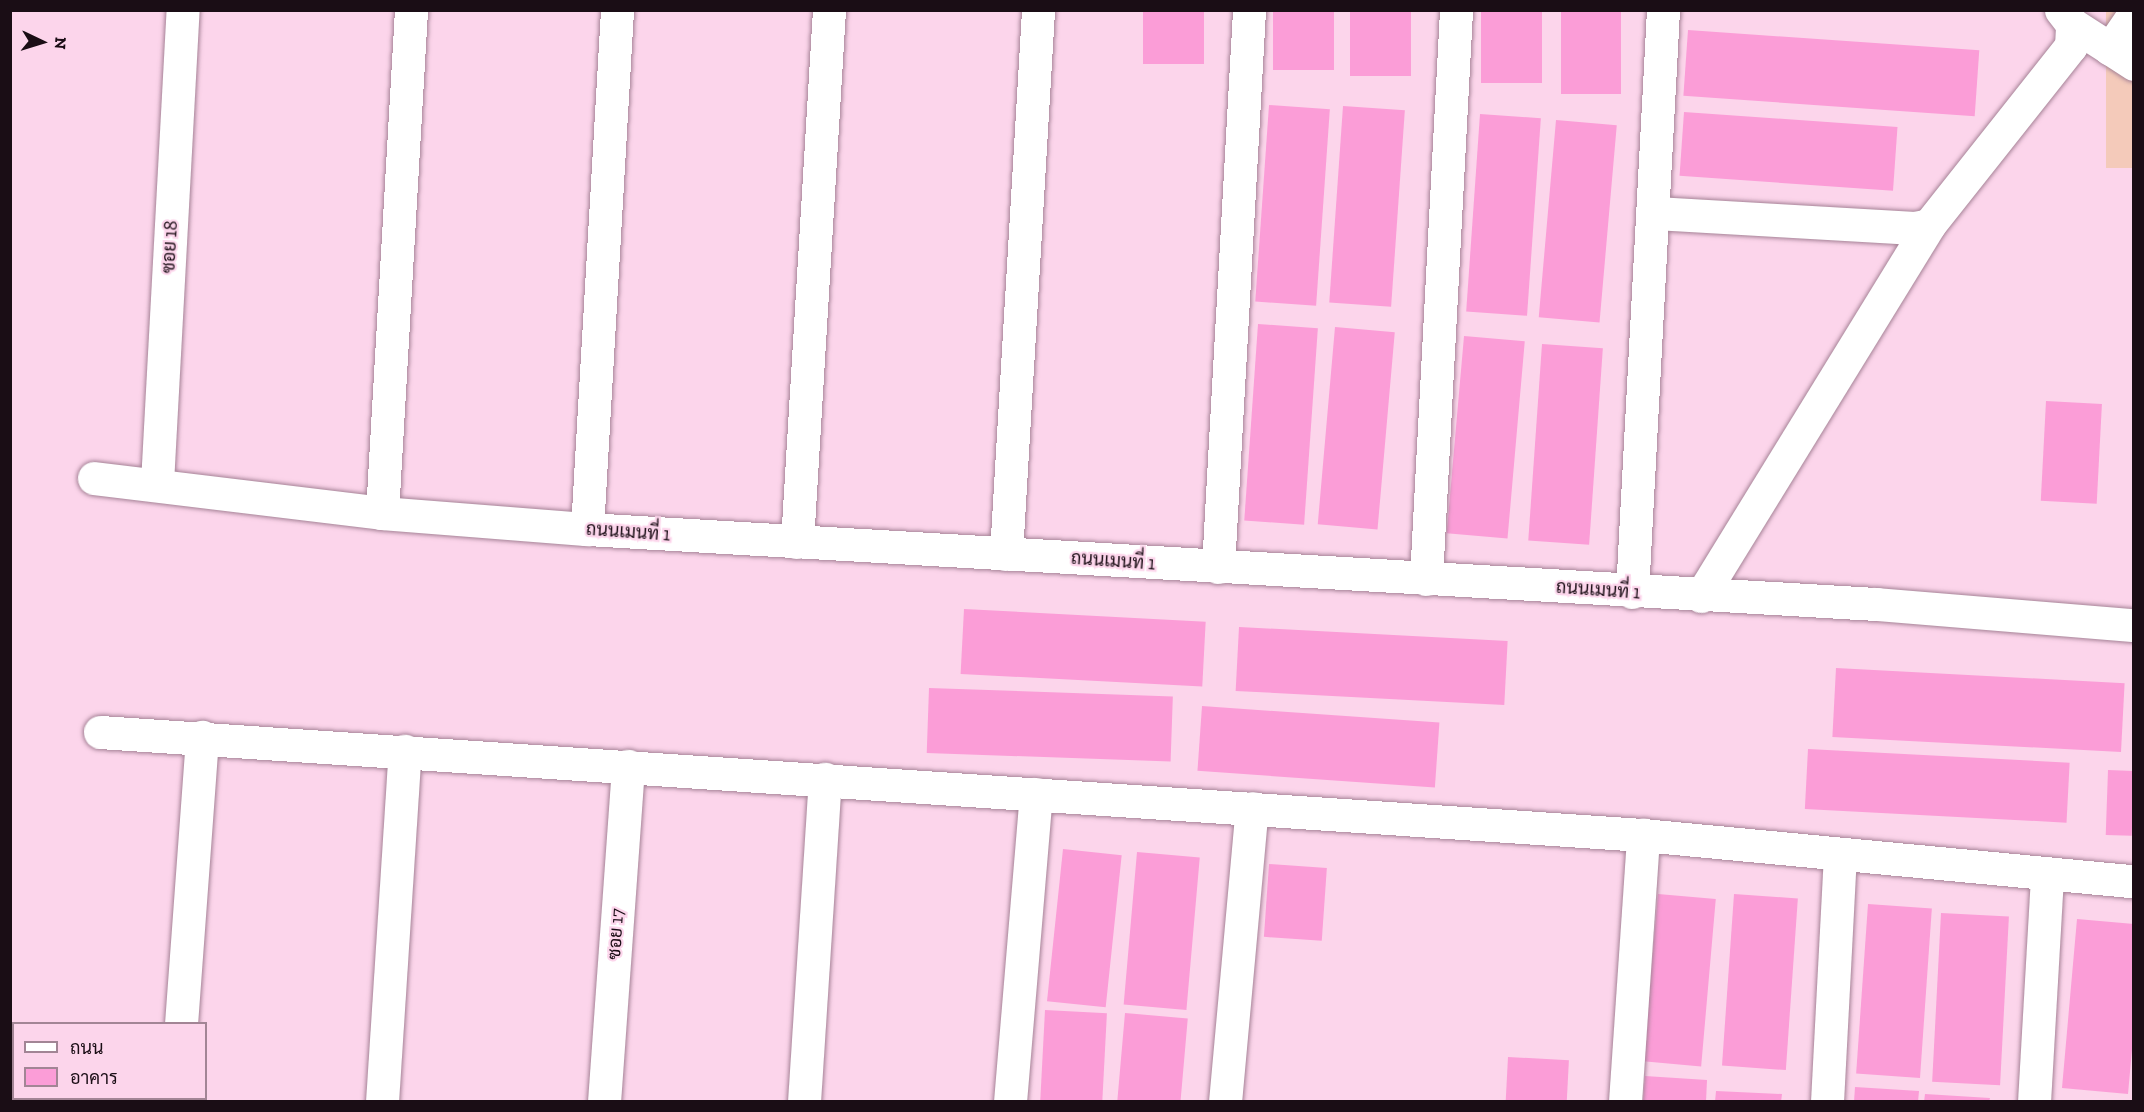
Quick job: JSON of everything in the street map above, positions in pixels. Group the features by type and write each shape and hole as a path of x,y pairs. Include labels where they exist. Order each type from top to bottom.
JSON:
{"street":[{"name":"ซอย 18","path":"157,483 183,10"},
{"path":"382,513 411,10"},
{"path":"587,529 617,10"},
{"path":"797,542 828,10"},
{"path":"1006,554 1038,10"},
{"path":"1218,567 1249,10"},
{"path":"1426,579 1456,10"},
{"path":"1632,592 1655,213 1663,10"},
{"path":"2067,17 2122,56 2133,14"},
{"path":"1701,596 1929,225 2071,46 2067,17"},
{"path":"1655,213 1915,228 1929,225"},
{"name":"ถนนเมนที่ 1","path":"94,478 157,483 382,513 587,529 1632,592 1876,604 2133,625"},
{"path":"100,732 202,737 1643,835 1840,856 2133,881"},
{"path":"181,1022 202,737"},
{"path":"382,1101 405,751"},
{"name":"ซอย 17","path":"604,1101 628,766"},
{"path":"804,1101 825,779"},
{"path":"1010,1101 1036,794"},
{"path":"1225,1101 1252,808"},
{"path":"1625,1101 1643,835"},
{"path":"1827,1101 1840,856"},
{"path":"2034,1101 2047,875"}],"shaded area":[{"path":"2106,11 2133,11 2133,168 2106,168"}],"building":[{"path":"1143,10 1204,10 1204,64 1143,64"},
{"path":"1273,10 1334,10 1334,70 1273,70"},
{"path":"1350,10 1411,10 1411,76 1350,76"},
{"path":"1481,10 1542,10 1542,83 1481,83"},
{"path":"1561,10 1621,10 1621,94 1561,94"},
{"path":"1688,30 1979,50 1975,116 1683,96"},
{"path":"1269,105 1330,109 1316,306 1255,302"},
{"path":"1343,106 1405,110 1391,307 1329,303"},
{"path":"1684,112 1897,127 1893,191 1680,176"},
{"path":"1480,114 1541,118 1527,316 1466,312"},
{"path":"1556,120 1617,125 1600,323 1539,317"},
{"path":"1258,324 1318,328 1304,525 1244,521"},
{"path":"1335,327 1395,332 1378,529 1318,524"},
{"path":"1464,336 1525,341 1508,539 1447,533"},
{"path":"1542,344 1603,348 1589,545 1528,541"},
{"path":"2046,401 2102,404 2097,504 2041,501"},
{"path":"964,609 1206,622 1202,687 961,674"},
{"path":"1239,627 1508,641 1504,705 1236,691"},
{"path":"1836,668 2125,683 2121,752 1832,737"},
{"path":"929,688 1173,697 1171,761 927,753"},
{"path":"1202,706 1439,723 1435,787 1197,771"},
{"path":"1808,749 2070,763 2067,823 1805,809"},
{"path":"2108,770 2134,771 2132,836 2106,835"},
{"path":"1063,849 1122,855 1106,1007 1047,1001"},
{"path":"1137,852 1200,857 1186,1010 1124,1004"},
{"path":"1269,864 1327,868 1322,941 1264,937"},
{"path":"1658,894 1716,899 1701,1066 1643,1061"},
{"path":"1734,894 1798,898 1786,1070 1722,1066"},
{"path":"1868,904 1932,908 1920,1078 1856,1074"},
{"path":"1941,913 2009,917 2000,1085 1932,1082"},
{"path":"2077,919 2134,924 2134,1027 2128,1094 2062,1088"},
{"path":"1045,1010 1107,1013 1102,1102 1040,1102"},
{"path":"1125,1013 1188,1018 1180,1102 1117,1102"},
{"path":"1508,1057 1569,1060 1567,1102 1506,1102"},
{"path":"1645,1076 1707,1080 1706,1102 1643,1102"},
{"path":"1855,1087 1919,1091 1918,1102 1854,1102"},
{"path":"1716,1091 1782,1094 1781,1102 1715,1102"},
{"path":"1925,1094 1990,1098 1989,1102 1924,1102"}]}
